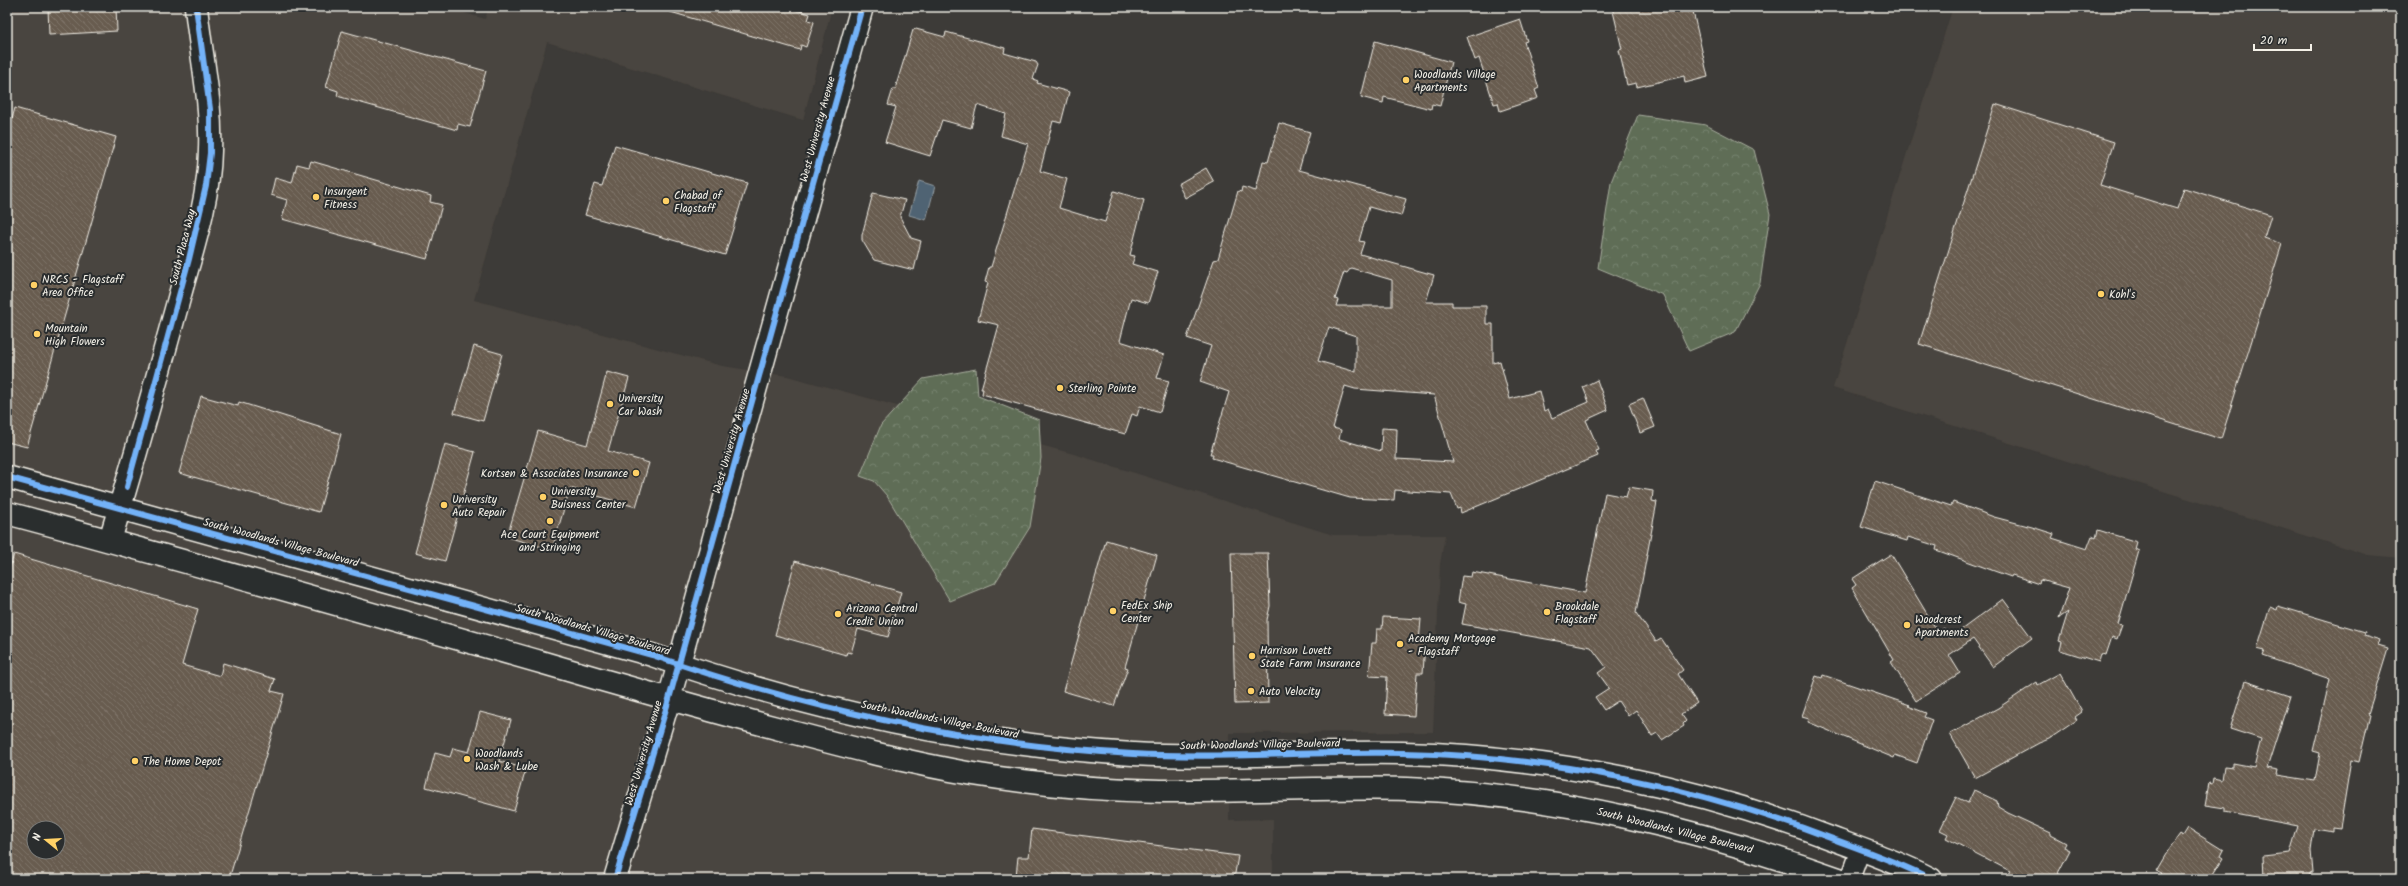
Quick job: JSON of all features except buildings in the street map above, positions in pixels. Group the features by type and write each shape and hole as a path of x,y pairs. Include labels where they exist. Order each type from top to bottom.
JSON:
{"street":[{"name":"South Plaza Way","path":"110,540 187,267 206,186 210,153 210,108 196,7"},
{"name":"West University Avenue","path":"616,879 679,664 862,7"},
{"name":"South Woodlands Village Boulevard","path":"7,477 652,655 708,675 813,703 966,736 1010,744 1144,754 1406,753 1468,756 1557,767 1628,779 1785,820 1861,849 1931,879"},
{"name":"South Woodlands Village Boulevard","path":"7,513 110,540 669,699 870,753 969,773 1043,783 1158,791 1409,790 1480,794 1547,802 1615,813 1688,831 1759,851 1839,879"},
{"path":"1850,879 1861,849"}],"shaded area":[{"path":"7,7 444,7 485,19 489,7 832,7 803,120 547,42 474,300 722,366 787,376 1077,455 1333,535 1445,535 1440,564 1433,732 1230,733 1229,820 1273,819 1273,879 7,879"},
{"path":"1953,7 2401,7 2401,558 2368,555 1833,388"}],"green space":[{"path":"1638,115 1706,125 1754,150 1770,214 1760,283 1735,332 1689,351 1663,295 1598,268 1611,182"},
{"path":"976,369 978,396 1039,420 1041,458 1030,527 995,583 950,601 887,496 874,481 860,476 881,425 923,379"}],"water":[{"path":"919,181 935,186 926,220 909,215"}],"cycle path":[{"path":"127,487 189,259 206,186 210,153 210,109 196,7"},
{"path":"615,879 669,699 862,7"},
{"path":"7,477 652,655 769,692 829,708 889,721 950,733 1010,742 1133,754 1200,756 1403,753 1458,755 1513,760 1567,768 1622,778 1729,804 1781,820 1858,848 1895,862 1931,879"}],"place":[{"name":"Woodlands Village Apartments","path":"1406,80"},
{"name":"Insurgent Fitness","path":"316,197"},
{"name":"Chabad of Flagstaff","path":"666,201"},
{"name":"NRCS - Flagstaff Area Office","path":"34,285"},
{"name":"Kohl's","path":"2101,294"},
{"name":"Mountain High Flowers","path":"37,334"},
{"name":"Sterling Pointe","path":"1060,388"},
{"name":"University Car Wash","path":"610,404"},
{"name":"Kortsen & Associates Insurance","path":"636,473"},
{"name":"University Buisness Center","path":"543,497"},
{"name":"University Auto Repair","path":"444,505"},
{"name":"Ace Court Equipment and Stringing","path":"550,521"},
{"name":"FedEx Ship Center","path":"1113,611"},
{"name":"Brookdale Flagstaff","path":"1547,612"},
{"name":"Arizona Central Credit Union","path":"838,614"},
{"name":"Woodcrest Apartments","path":"1907,625"},
{"name":"Academy Mortgage - Flagstaff","path":"1400,644"},
{"name":"Harrison Lovett State Farm Insurance","path":"1252,656"},
{"name":"Auto Velocity","path":"1251,691"},
{"name":"Woodlands Wash & Lube","path":"467,759"},
{"name":"The Home Depot","path":"135,761"}]}
